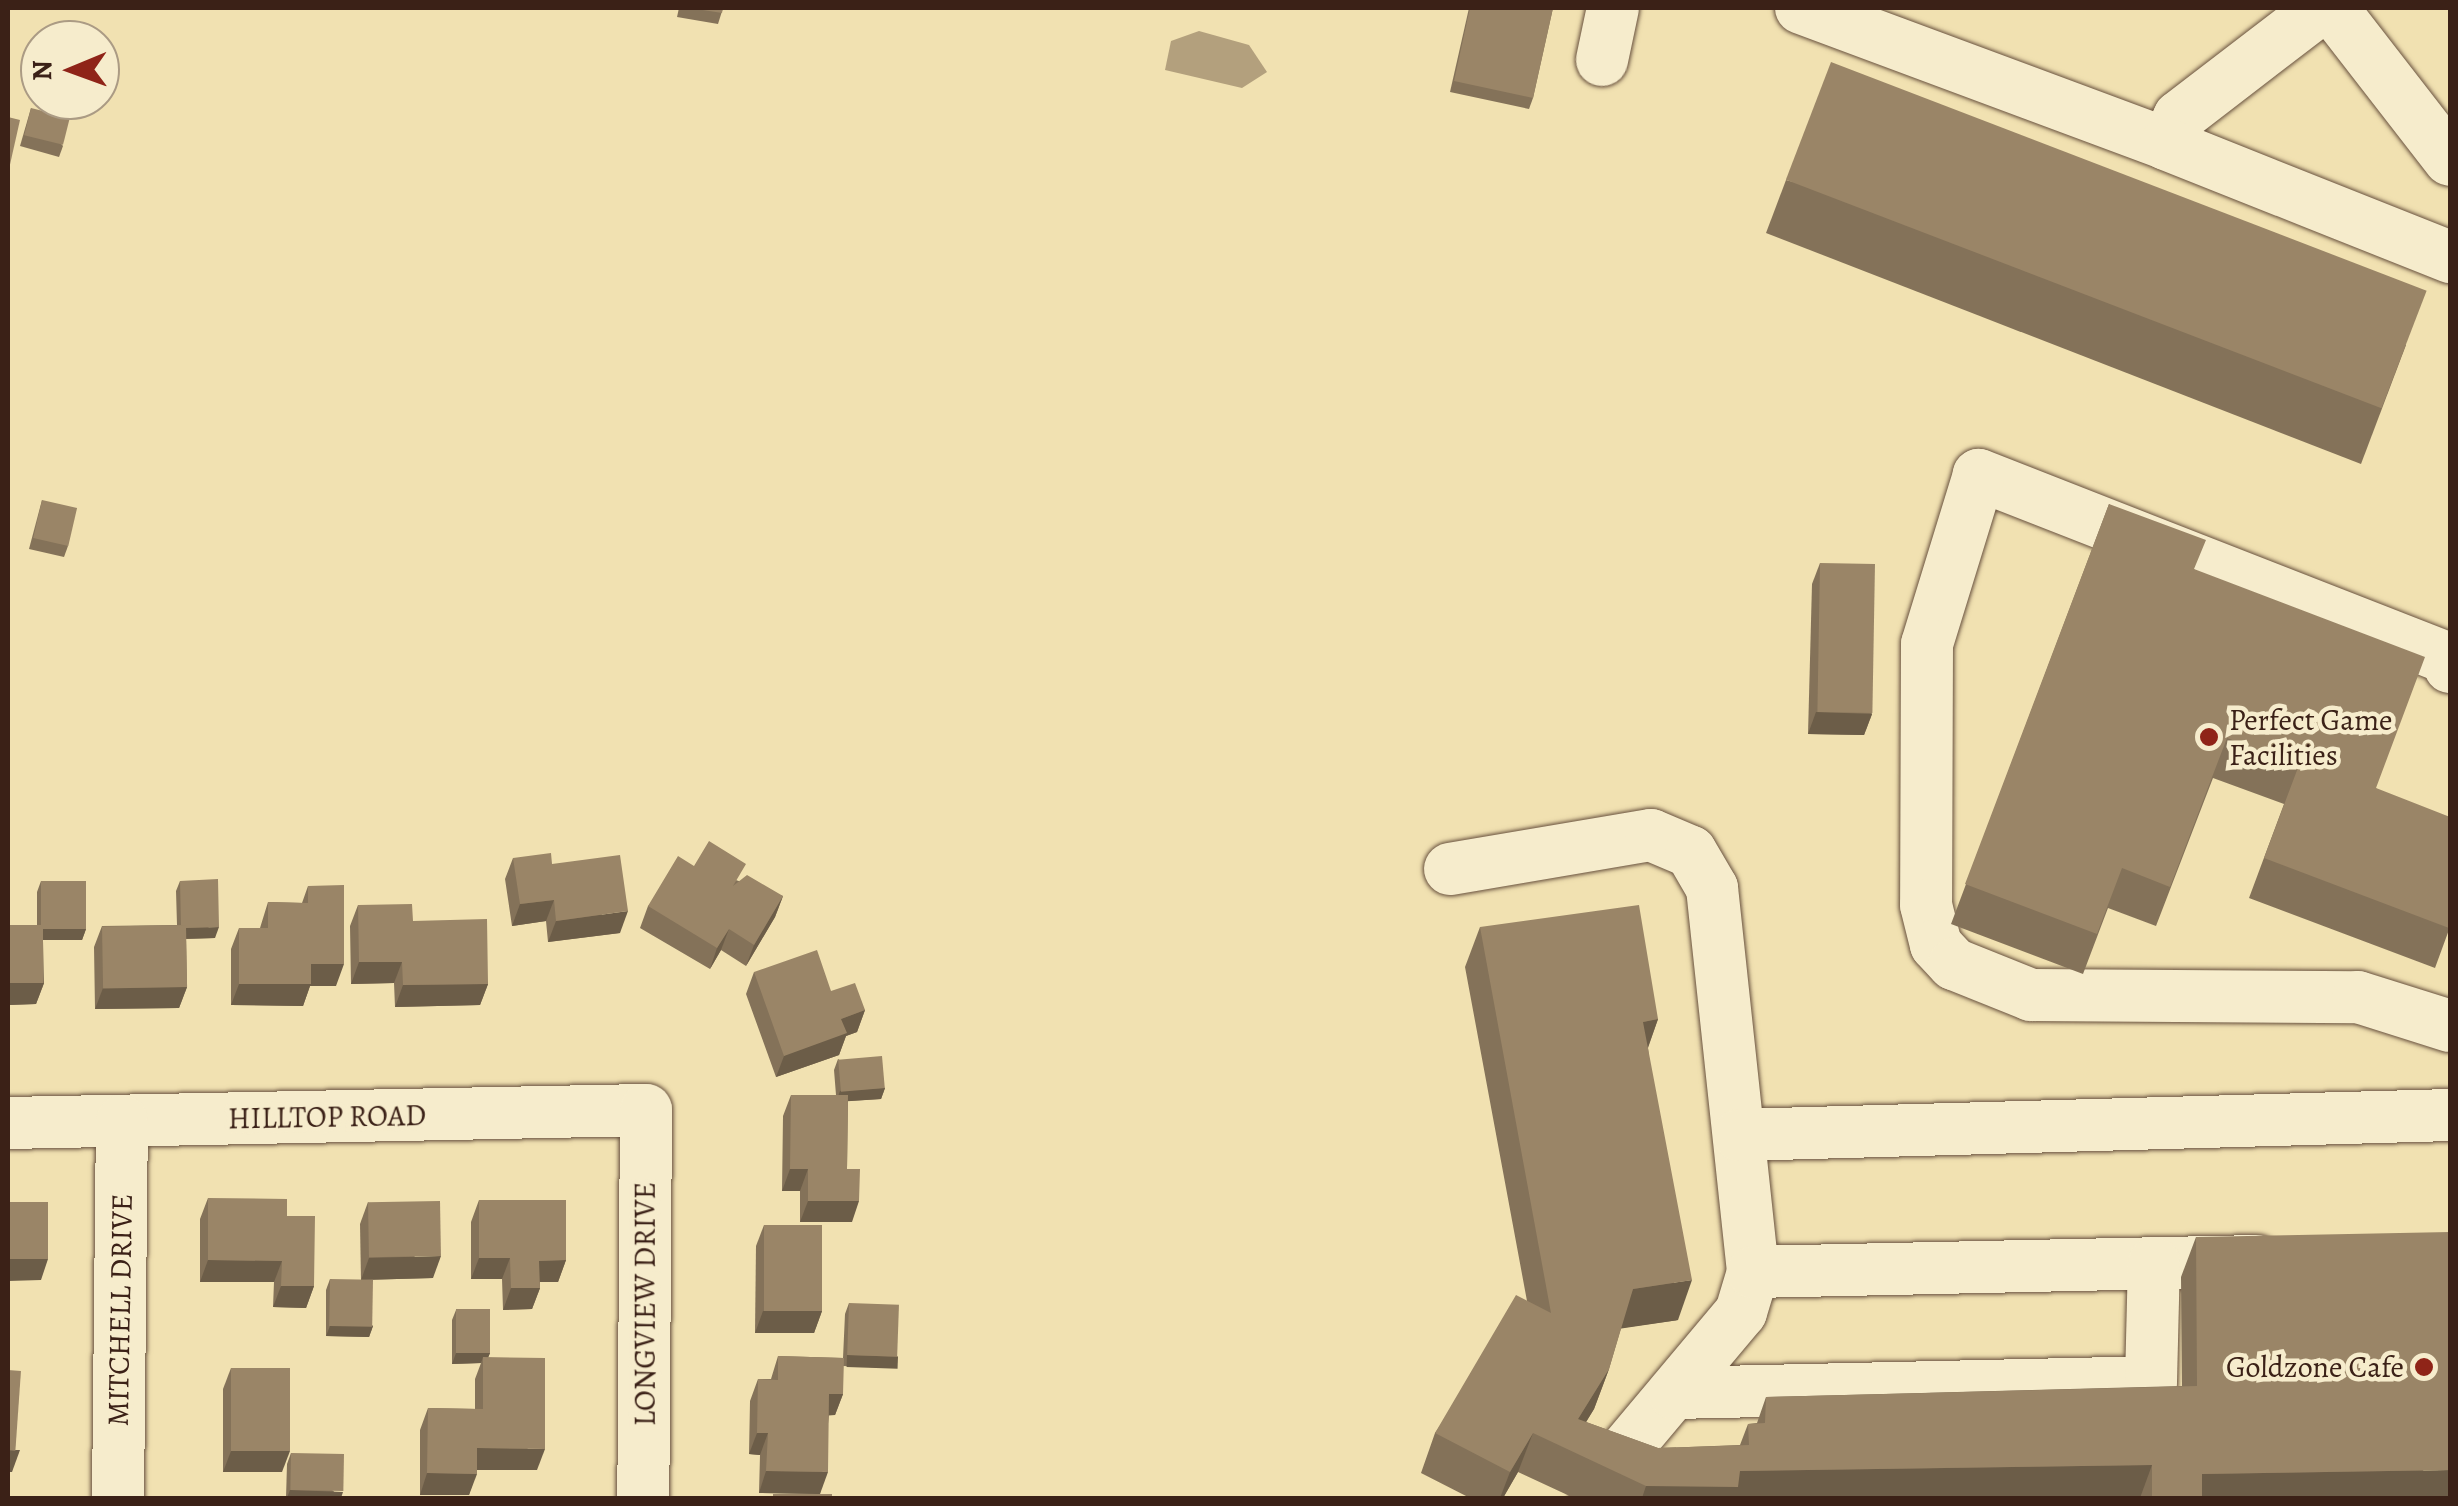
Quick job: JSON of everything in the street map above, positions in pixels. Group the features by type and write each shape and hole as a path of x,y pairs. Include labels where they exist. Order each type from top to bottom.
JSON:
{"street":[{"path":"1602,60 1613,8"},
{"path":"1801,8 2166,144 2450,257"},
{"path":"2166,144 2179,117 2321,8"},
{"path":"2332,8 2450,160"},
{"path":"2450,667 2447,658 1978,475 1927,644 1926,886 1936,945 1954,964 2030,995 2358,998 2450,1026"},
{"path":"1450,869 1651,836 1691,852 1712,888 1753,1272 1742,1312 1605,1474 1596,1498"},
{"name":"HILLTOP ROAD","path":"8,1123 646,1110"},
{"name":"LONGVIEW DRIVE","path":"643,1498 646,1110"},
{"path":"1739,1134 2450,1115"},
{"name":"MITCHELL DRIVE","path":"118,1498 122,1122"},
{"path":"1753,1272 2312,1260"},
{"path":"1674,1393 2150,1382 2154,1263"}],"shaded area":[{"path":"1199,31 1249,45 1267,72 1242,88 1165,70 1171,41"}],"building":[{"path":"690,8 723,8 722,13"},
{"path":"1470,8 1553,8 1533,98 1454,81"},
{"path":"1831,62 2427,291 2381,408 1786,180"},
{"path":"8,117 20,120 8,169"},
{"path":"28,120 69,120 63,145 24,135"},
{"path":"42,500 77,508 68,546 33,538"},
{"name":"Perfect Game Facilities","path":"2109,504 2206,540 2194,569 2425,657 2376,788 2450,817 2449,928 2264,858 2299,765 2227,738 2170,887 2122,868 2097,934 1965,884"},
{"path":"1820,563 1875,564 1872,713 1817,712"},
{"path":"709,841 746,864 733,886 747,875 783,896 754,945 729,929 717,948 648,906 678,856 694,866"},
{"path":"551,853 552,864 620,855 628,911 556,921 554,900 520,904 513,858"},
{"path":"218,879 219,927 181,925 180,881"},
{"path":"41,881 86,881 86,929 43,929"},
{"path":"344,885 344,964 311,964 311,984 239,984 239,928 268,928 268,902 308,903 308,886"},
{"path":"412,904 413,921 487,919 488,984 403,985 402,962 359,962 358,905"},
{"path":"1639,905 1658,1019 1643,1022 1692,1280 1633,1289 1609,1369 1578,1419 1658,1448 1749,1445 1748,1424 1765,1423 1766,1397 2197,1386 2196,1237 2450,1232 2450,1470 2202,1474 2202,1498 2152,1498 2152,1465 1740,1471 1738,1487 1646,1486 1533,1433 1510,1472 1435,1433 1516,1295 1551,1313 1480,927"},
{"path":"8,925 43,925 43,983 8,983"},
{"path":"186,925 187,987 103,988 102,926"},
{"path":"817,950 831,991 855,983 865,1010 841,1019 847,1033 784,1056 754,972"},
{"path":"882,1056 885,1088 841,1092 838,1060"},
{"path":"791,1095 848,1095 847,1169 860,1169 859,1201 808,1201 808,1169 790,1169"},
{"path":"208,1198 287,1199 287,1216 315,1216 314,1286 281,1286 282,1261 208,1260"},
{"path":"479,1200 566,1200 566,1260 539,1261 540,1288 511,1288 510,1258 479,1258"},
{"path":"440,1201 441,1256 369,1257 368,1202"},
{"path":"8,1202 48,1202 48,1259 8,1259"},
{"path":"764,1225 822,1225 822,1311 764,1311"},
{"path":"330,1279 373,1280 372,1327 329,1326"},
{"path":"849,1303 899,1305 897,1357 847,1355"},
{"path":"456,1309 490,1309 490,1353 456,1353"},
{"path":"778,1356 844,1358 843,1394 829,1394 828,1472 766,1471 768,1433 757,1433 758,1379 778,1380"},
{"path":"483,1357 545,1358 545,1449 477,1448 477,1474 427,1473 428,1408 483,1409"},
{"path":"231,1368 290,1368 290,1451 231,1451"},
{"path":"8,1370 21,1371 15,1451 8,1450"},
{"path":"291,1453 344,1454 343,1491 290,1490"},
{"path":"773,1494 832,1494 832,1498 773,1498"}],"place":[{"name":"Perfect Game Facilities","path":"2209,737"},
{"name":"Goldzone Cafe","path":"2424,1367"}]}
